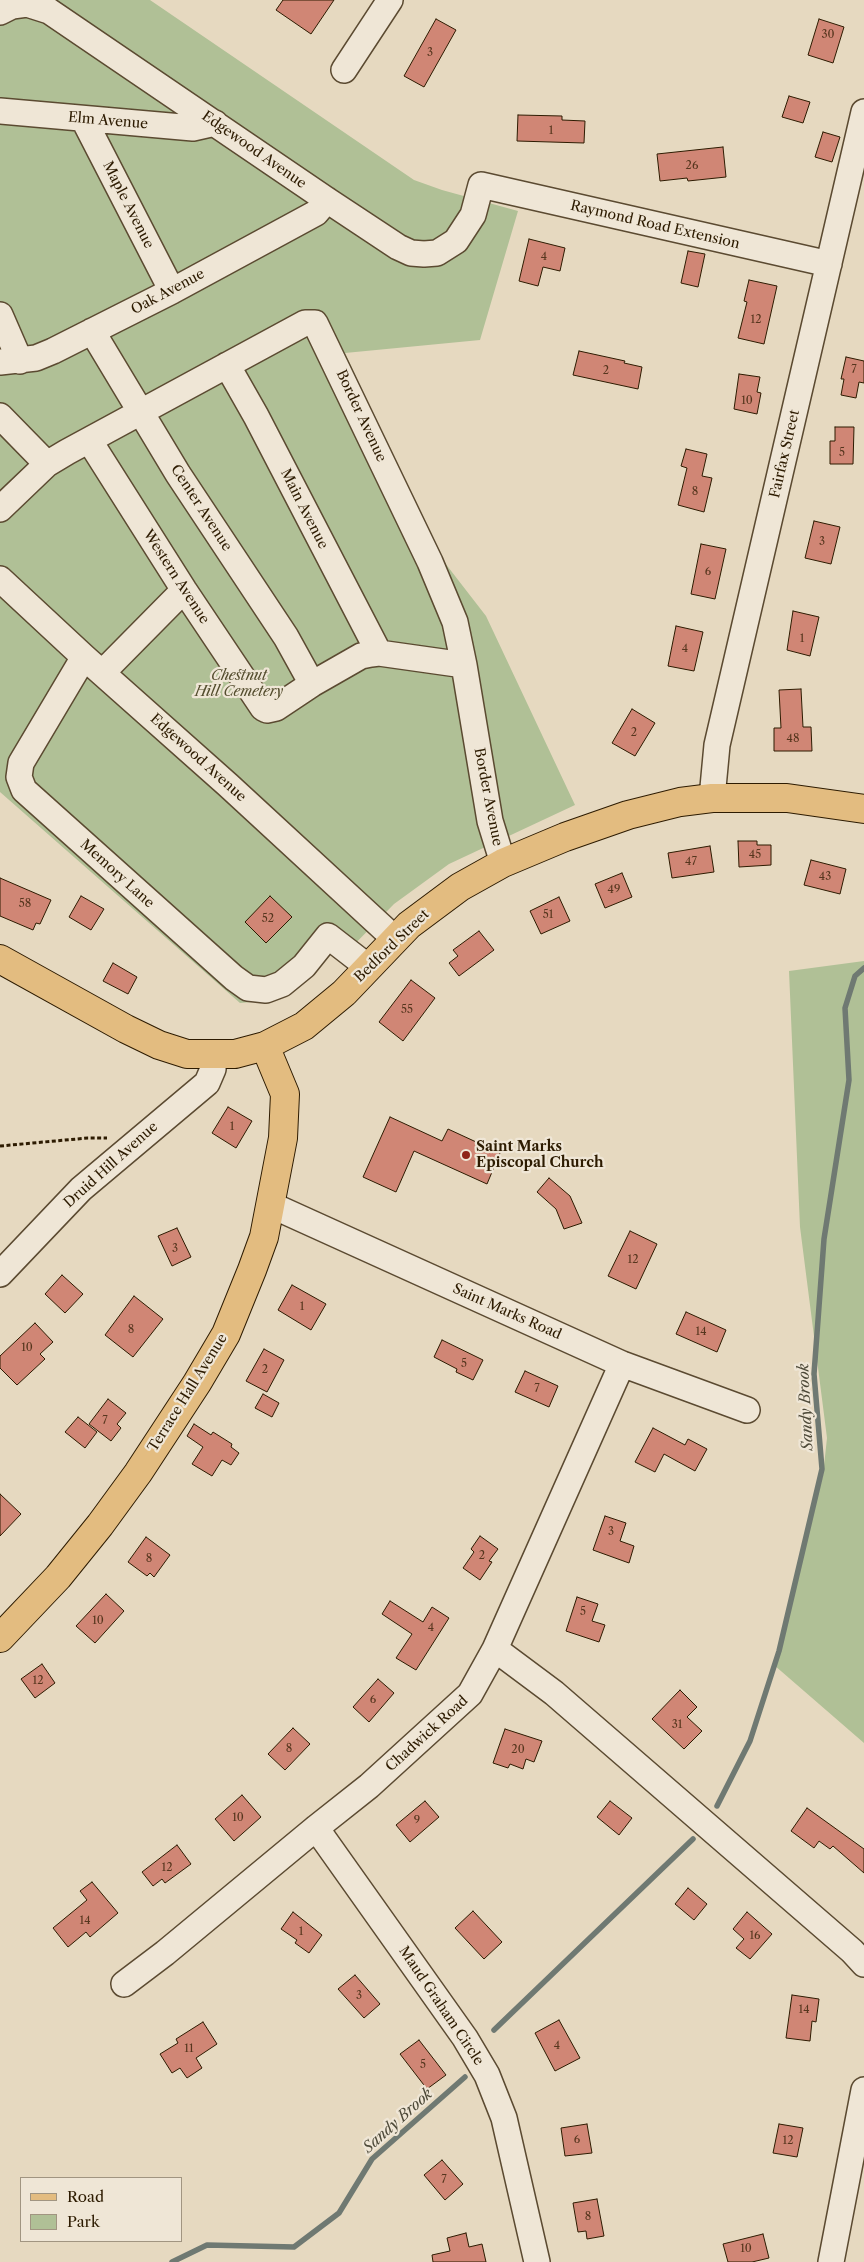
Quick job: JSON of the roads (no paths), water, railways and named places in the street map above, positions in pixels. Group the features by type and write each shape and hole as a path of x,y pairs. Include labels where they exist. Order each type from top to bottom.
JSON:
{"main road":[{"name":"Bedford Street","path":"0,959 160,1046 187,1054 235,1054 265,1046 304,1026 323,1012 395,939 444,898 474,878 503,863 557,840 628,815 680,802 712,798 762,796 864,809"},
{"name":"Terrace Hall Avenue","path":"0,1638 58,1577 100,1525 197,1383 230,1325 255,1262 271,1205 283,1138 286,1105 284,1089 265,1046"}],"street":[{"path":"344,70 390,0"},
{"name":"Edgewood Avenue","path":"0,12 12,6 27,4 49,11 326,200 404,250 418,254 444,251 461,236 473,215 481,186"},
{"name":"Elm Avenue","path":"0,111 84,120 193,128 215,123"},
{"name":"Fairfax Street","path":"712,798 717,746 864,112"},
{"name":"Maple Avenue","path":"84,120 172,291"},
{"name":"Raymond Road Extension","path":"481,186 829,264"},
{"name":"Oak Avenue","path":"10,361 44,354 172,291 316,213 326,200"},
{"path":"0,315 10,361"},
{"name":"Border Avenue","path":"0,509 47,464 305,323 315,323 430,562 455,622 490,821 503,863"},
{"name":"Center Avenue","path":"92,331 178,474 286,637 312,684"},
{"name":"Main Avenue","path":"227,366 256,416 379,653"},
{"path":"0,416 47,464"},
{"name":"Western Avenue","path":"89,440 184,590 260,705 267,710 276,708 312,684"},
{"name":"Edgewood Avenue","path":"0,579 395,939"},
{"name":"Memory Lane","path":"184,590 93,665 21,763 19,777 24,790 234,978 248,988 266,990 282,984 304,966 328,936 368,967"},
{"path":"312,684 361,656 379,653 464,665"},
{"name":"Druid Hill Avenue","path":"0,1274 81,1189 207,1083 213,1069 214,1055"},
{"name":"Saint Marks Road","path":"271,1205 622,1364 747,1410"},
{"name":"Chadwick Road","path":"124,1984 165,1953 316,1828 370,1786 470,1694 495,1649 622,1364"},
{"path":"495,1649 554,1692 852,1951 864,1964"},
{"name":"Maud Graham Circle","path":"316,1828 466,2038 487,2074 504,2118 537,2262"},
{"path":"831,2262 864,2090"}],"waterway":[{"name":"Sandy Brook","path":"717,1806 750,1741 779,1651 822,1469 814,1374 824,1239 849,1080 845,1008 855,976 864,968"},
{"name":"Sandy Brook","path":"494,2030 693,1839"},
{"name":"Sandy Brook","path":"172,2262 207,2245 294,2247 339,2213 372,2159 465,2077"}],"place":[{"name":"Saint Marks Episcopal Church","path":"466,1155"}],"park label":[{"name":"Chestnut Hill Cemetery","path":"239,684"}]}
